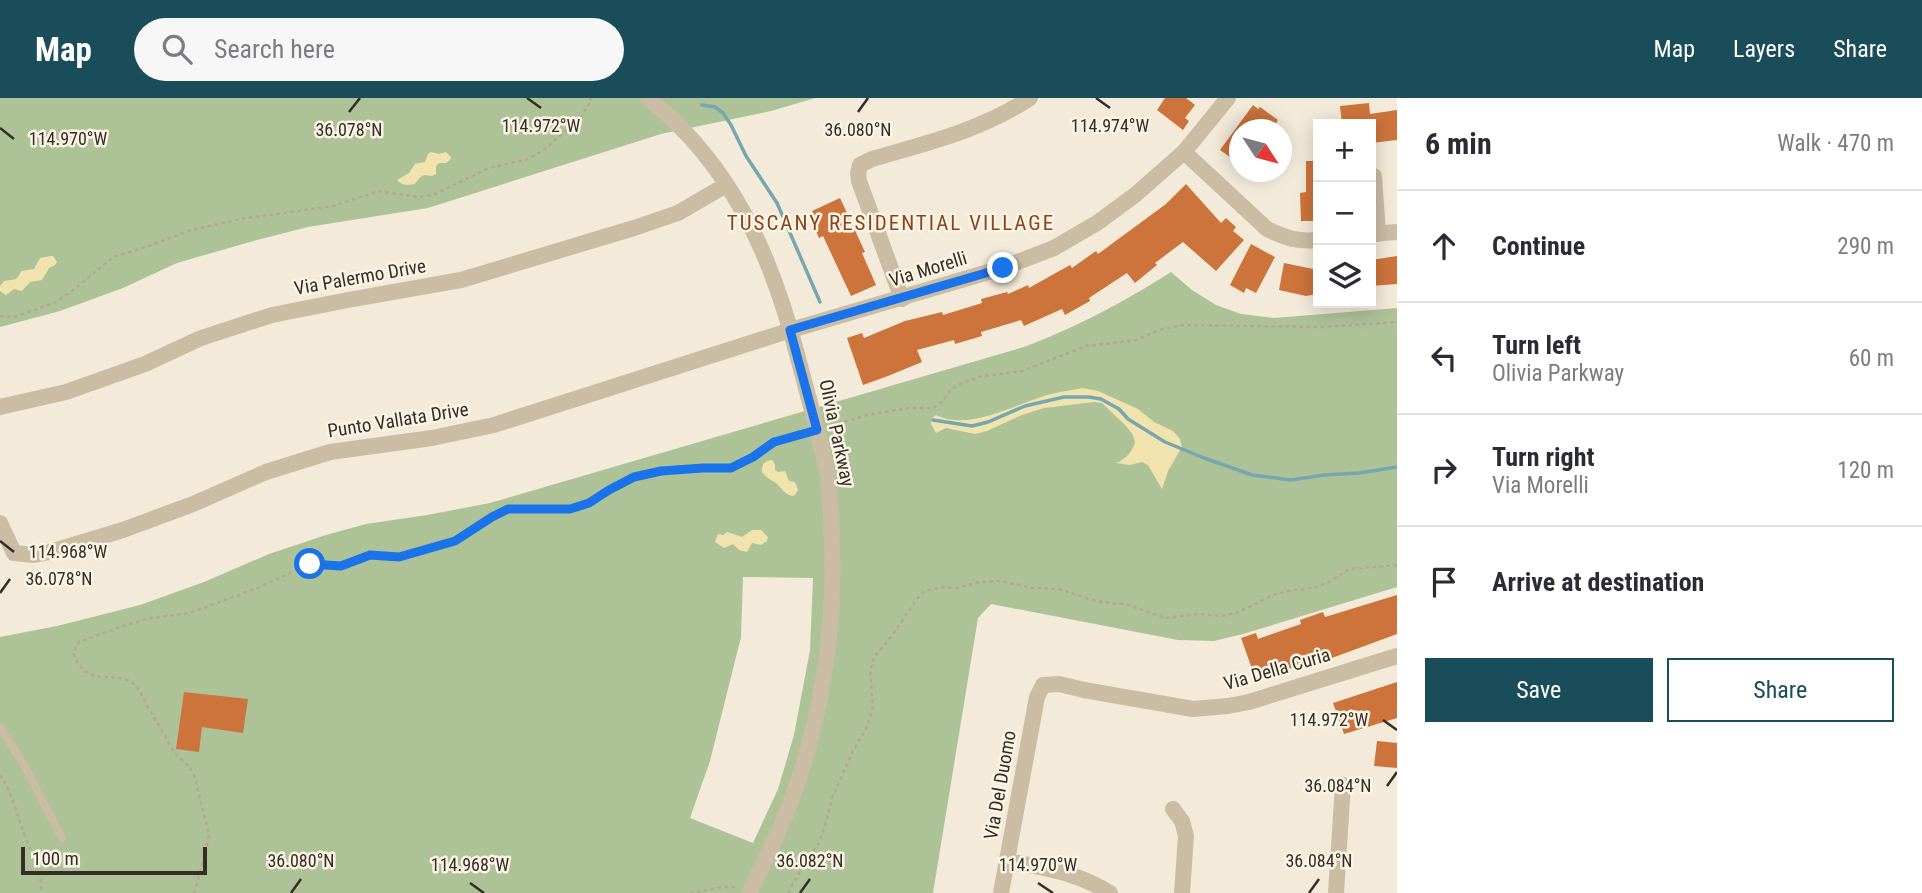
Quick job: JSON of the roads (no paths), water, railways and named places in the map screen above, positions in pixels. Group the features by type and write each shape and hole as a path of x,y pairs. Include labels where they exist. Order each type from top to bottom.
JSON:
{"street":[{"name":"Olivia Parkway","path":"648,98 696,145 743,209 778,287 827,473 831,508 832,594 818,707 808,750 791,800 772,848 750,892"},
{"path":"902,299 859,181 860,165 872,159 968,131 1030,98"},
{"name":"Via Morelli","path":"790,330 1003,268 1054,248 1135,195 1184,152 1228,98"},
{"path":"1184,152 1267,229 1284,237 1313,240"},
{"name":"Via Palermo Drive","path":"0,407 66,391 145,363 201,338 272,315 461,280 634,228 678,213 726,185"},
{"path":"1376,234 1397,232"},
{"name":"Punto Vallata Drive","path":"0,523 15,553 34,555 50,552 124,530 266,472 330,452 432,438 494,425 790,330"},
{"name":"Via Della Curia","path":"1043,685 1059,684 1193,709 1210,708 1249,702 1397,656"},
{"name":"Via Del Duomo","path":"1001,893 1037,697 1043,685"},
{"path":"1336,893 1343,785"},
{"path":"1173,809 1182,821 1186,836 1182,893"},
{"path":"1007,861 1071,873 1110,893"}],"lane":[{"path":"0,727 26,767 62,838"}],"waterway":[{"path":"702,105 715,107 731,125 746,156 777,203 820,302"},
{"path":"933,420 972,426 1025,406 1064,397 1089,397 1101,399 1119,409 1128,419 1165,442 1252,475 1291,480 1397,467"}],"district":[{"name":"TUSCANY RESIDENTIAL VILLAGE","path":"891,223"}]}
